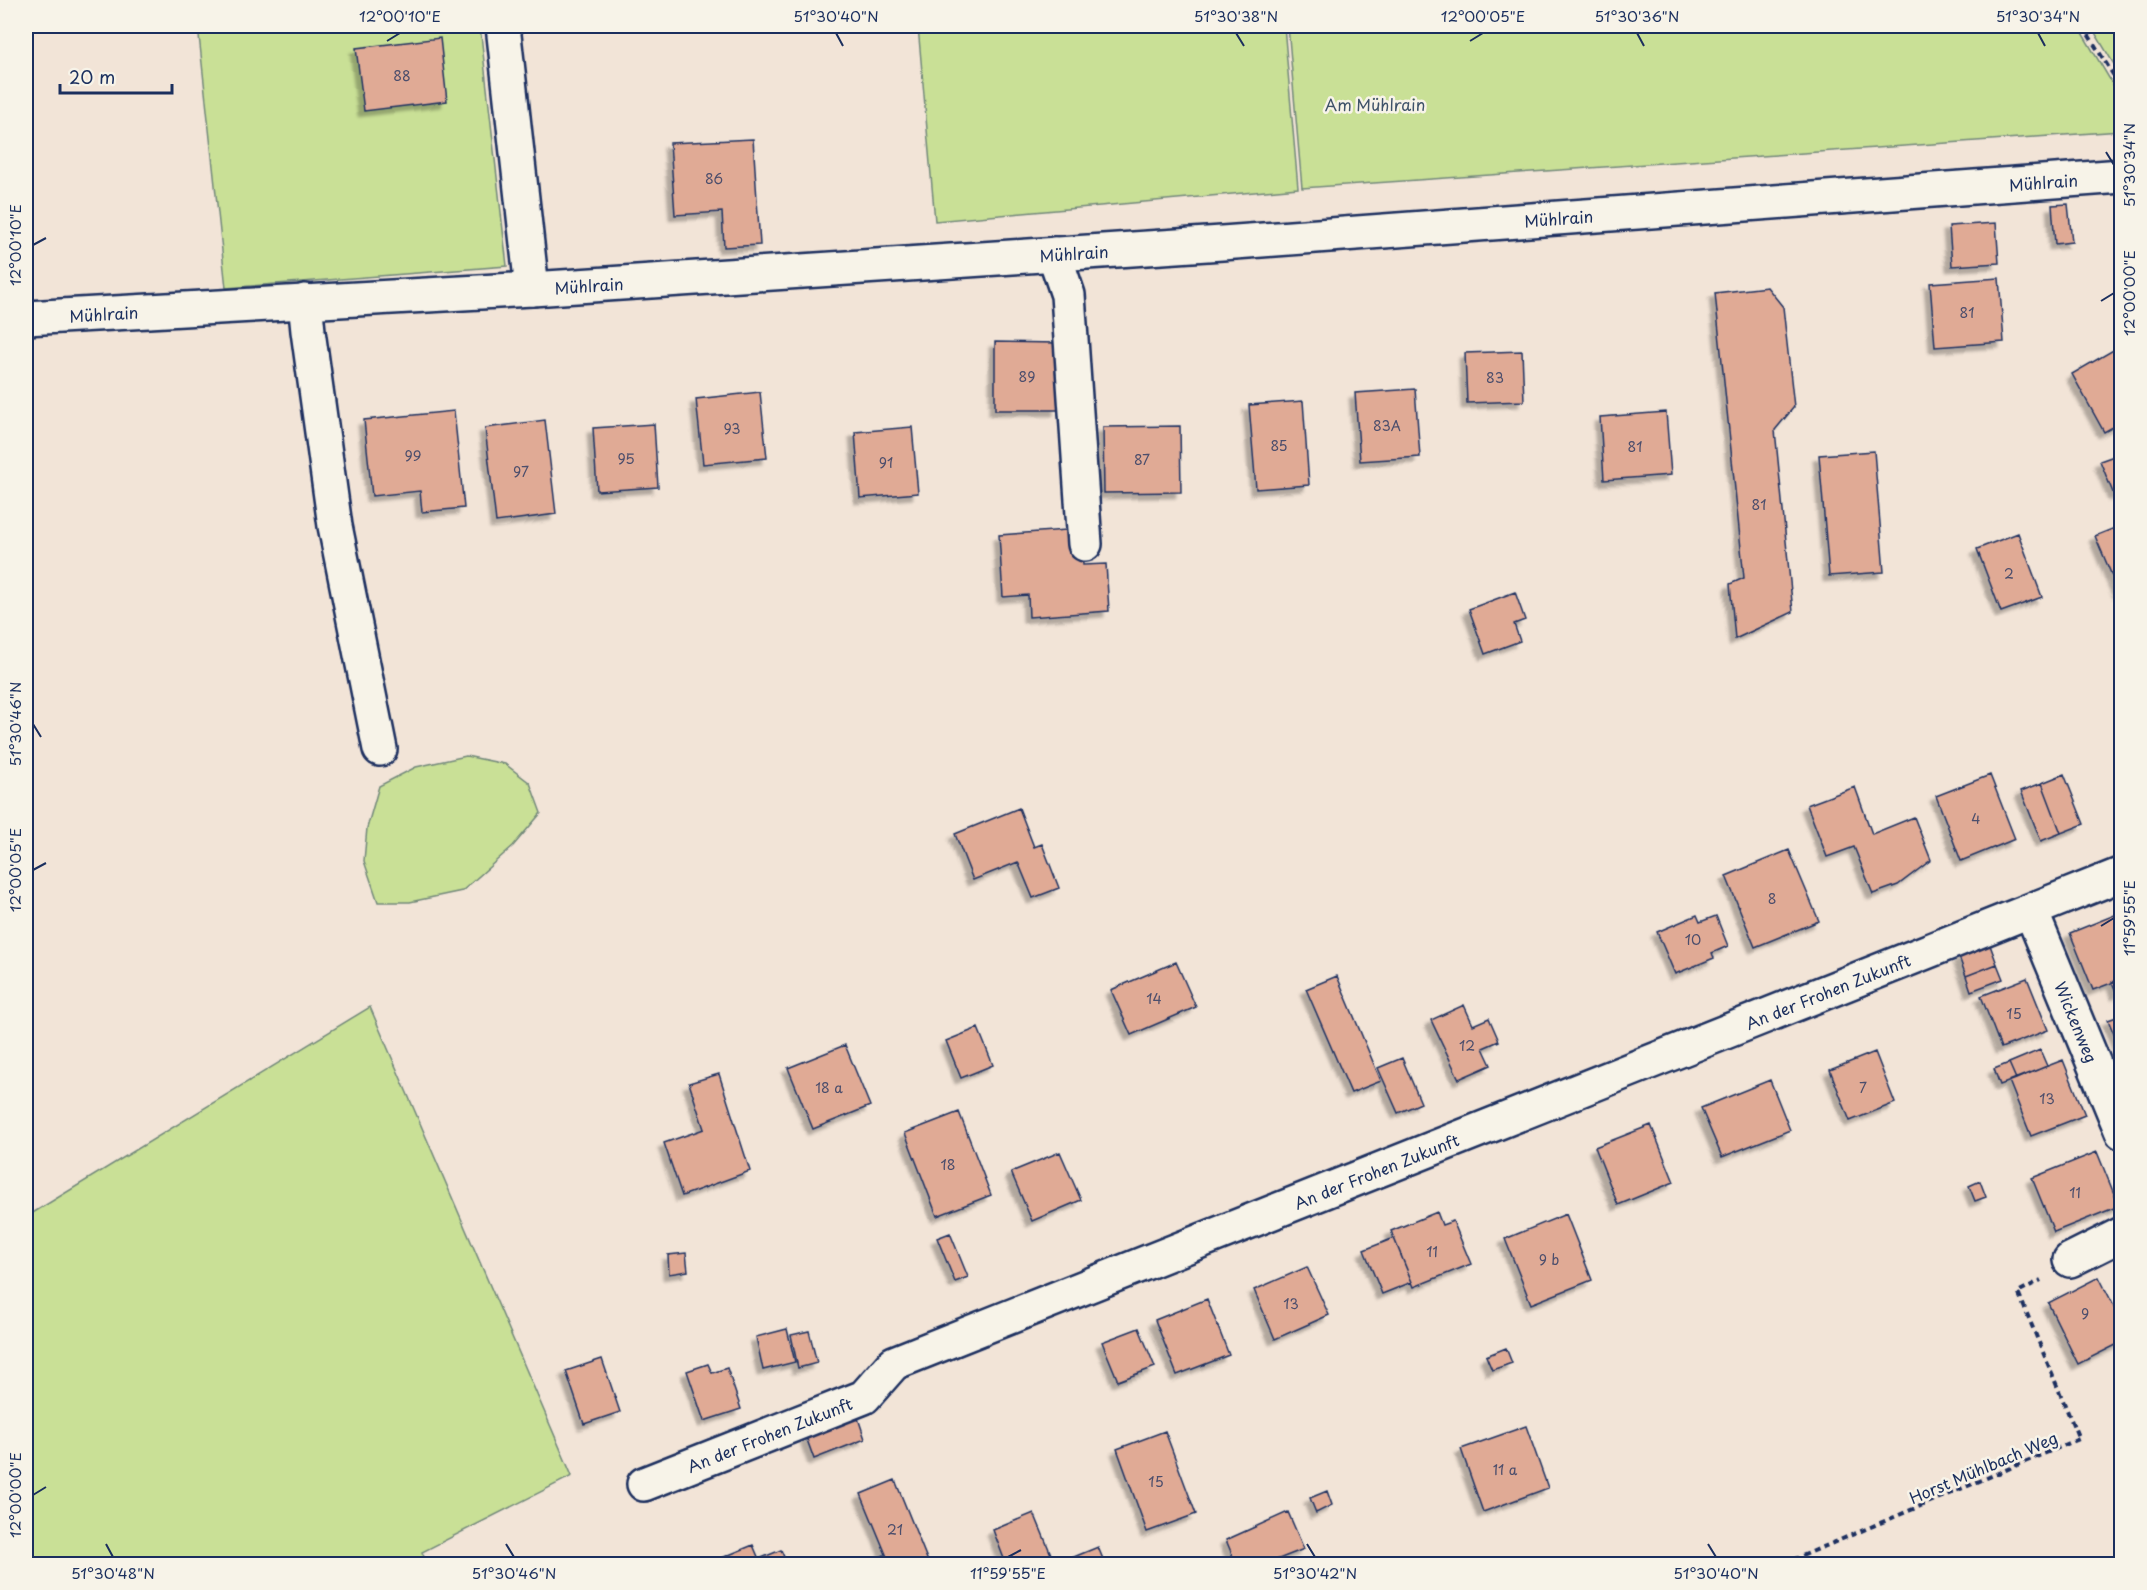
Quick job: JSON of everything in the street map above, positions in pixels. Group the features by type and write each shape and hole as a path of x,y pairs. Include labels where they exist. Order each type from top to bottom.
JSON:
{"street":[{"path":"503,26 531,289"},
{"name":"Mühlrain","path":"26,318 531,289 1054,254 2121,176"},
{"path":"1054,254 1068,295 1085,544"},
{"path":"305,301 334,526 380,749"},
{"name":"An der Frohen Zukunft","path":"644,1484 864,1396 894,1363 2121,874"},
{"name":"Wickenweg","path":"2031,911 2121,1132"},
{"path":"2070,1260 2121,1234"}],"path":[{"path":"2083,26 2121,89"},
{"name":"Horst Mühlbach Weg","path":"1783,1564 2079,1439 2018,1292"}],"green space":[{"path":"198,26 480,26 507,266 226,288"},
{"path":"918,26 1284,26 1298,188 935,221"},
{"name":"Am Mühlrain","path":"1288,26 2078,26 2121,98 2121,131 1302,188"},
{"path":"2091,26 2121,26 2121,76"},
{"path":"466,756 505,764 530,783 541,813 513,846 462,891 410,902 378,902 364,861 367,828 379,786 416,767"},
{"path":"370,1007 572,1476 422,1552 427,1564 26,1564 26,1217"}],"building":[{"path":"440,38 447,101 364,111 356,48"},
{"path":"753,139 760,245 724,247 722,212 675,215 670,143"},
{"path":"2068,204 2072,242 2055,244 2052,205"},
{"path":"1996,223 1999,263 1952,266 1949,226"},
{"path":"1999,278 2004,342 1935,347 1930,283"},
{"path":"1767,287 1783,307 1794,407 1775,430 1793,612 1735,639 1730,584 1744,578 1715,293"},
{"path":"995,342 1059,343 1058,410 995,410"},
{"path":"2115,349 2122,362 2122,422 2104,432 2072,374"},
{"path":"1522,351 1524,401 1467,403 1465,353"},
{"path":"1415,389 1420,457 1360,461 1355,393"},
{"path":"760,392 767,458 703,464 696,399"},
{"path":"1303,401 1309,485 1256,489 1249,405"},
{"path":"454,411 464,508 422,512 420,491 372,496 364,420"},
{"path":"1666,412 1671,475 1604,480 1600,417"},
{"path":"545,420 556,514 496,522 485,428"},
{"path":"654,424 658,487 597,491 593,428"},
{"path":"1180,426 1181,492 1104,493 1103,427"},
{"path":"912,427 918,493 860,498 855,432"},
{"path":"1874,451 1884,572 1829,576 1819,455"},
{"path":"2122,453 2122,492 2114,495 2100,461"},
{"path":"2122,525 2122,591 2119,592 2095,536"},
{"path":"1080,529 1083,565 1106,564 1109,611 1029,617 1028,595 1003,597 999,535"},
{"path":"2018,533 2042,597 2001,612 1977,549"},
{"path":"1515,592 1525,620 1514,624 1520,641 1485,654 1469,609"},
{"path":"2064,774 2084,824 2061,833 2042,783"},
{"path":"1990,775 2015,839 1961,861 1936,796"},
{"path":"2042,783 2061,833 2041,841 2021,791"},
{"path":"1855,787 1872,834 1914,817 1931,860 1898,885 1873,894 1854,847 1827,857 1807,805"},
{"path":"1019,808 1034,847 1042,844 1059,888 1033,898 1018,862 973,880 955,834"},
{"path":"1789,850 1819,921 1755,947 1726,876"},
{"path":"2122,912 2122,979 2093,990 2070,933"},
{"path":"1697,915 1700,922 1716,916 1728,946 1712,953 1714,958 1675,974 1657,932"},
{"path":"1990,945 1997,964 1966,976 1959,957"},
{"path":"1176,962 1196,1007 1131,1035 1111,990"},
{"path":"1997,964 2003,979 1971,991 1966,976"},
{"path":"1337,976 1381,1081 1351,1093 1306,989"},
{"path":"2027,978 2048,1030 2001,1048 1981,996"},
{"path":"2122,979 2122,992 2117,994 2112,982"},
{"path":"1464,1005 1473,1025 1489,1018 1499,1041 1483,1048 1491,1065 1459,1079 1431,1020"},
{"path":"2122,1015 2122,1053 2108,1020"},
{"path":"978,1028 993,1065 961,1078 946,1041"},
{"path":"845,1045 870,1106 813,1129 788,1068"},
{"path":"2040,1050 2047,1066 2016,1079 2009,1063"},
{"path":"1875,1052 1895,1103 1850,1121 1830,1070"},
{"path":"1402,1058 1421,1103 1398,1113 1378,1068"},
{"path":"2063,1060 2085,1115 2031,1136 2009,1081"},
{"path":"2009,1063 2016,1079 2000,1085 1994,1069"},
{"path":"719,1074 750,1171 682,1196 664,1143 704,1129 689,1083"},
{"path":"1770,1080 1790,1130 1722,1157 1701,1108"},
{"path":"959,1112 991,1195 937,1216 905,1133"},
{"path":"1651,1125 1674,1182 1618,1205 1595,1147"},
{"path":"1060,1152 1081,1200 1032,1221 1011,1172"},
{"path":"2097,1152 2119,1206 2054,1232 2032,1178"},
{"path":"1980,1181 1986,1197 1975,1201 1969,1186"},
{"path":"1437,1212 1442,1225 1453,1221 1471,1264 1414,1287 1391,1231"},
{"path":"1566,1214 1592,1280 1531,1304 1505,1239"},
{"path":"950,1233 968,1277 955,1282 937,1238"},
{"path":"1394,1238 1412,1282 1382,1294 1364,1250"},
{"path":"686,1253 688,1271 669,1274 668,1255"},
{"path":"1307,1267 1329,1315 1275,1339 1254,1290"},
{"path":"2099,1277 2122,1322 2122,1342 2078,1364 2048,1303"},
{"path":"1207,1299 1229,1355 1177,1375 1155,1320"},
{"path":"1139,1328 1155,1367 1118,1381 1102,1342"},
{"path":"787,1329 795,1362 763,1370 756,1337"},
{"path":"809,1331 817,1363 798,1368 791,1335"},
{"path":"1506,1348 1512,1363 1492,1370 1486,1356"},
{"path":"602,1359 620,1412 584,1424 566,1371"},
{"path":"708,1364 712,1373 727,1368 741,1409 704,1421 687,1371"},
{"path":"856,1412 865,1439 814,1459 806,1437"},
{"path":"1526,1426 1548,1488 1483,1512 1461,1449"},
{"path":"1165,1431 1196,1514 1147,1532 1117,1449"},
{"path":"895,1480 929,1564 890,1564 861,1494"},
{"path":"1327,1491 1332,1505 1316,1513 1310,1498"},
{"path":"1288,1512 1304,1549 1266,1564 1236,1564 1226,1540"},
{"path":"1034,1513 1055,1564 1006,1564 993,1530"},
{"path":"753,1545 759,1559 781,1550 787,1564 713,1564 712,1562"},
{"path":"1098,1547 1105,1564 1071,1564 1069,1559"},
{"path":"884,1555 888,1564 867,1564"}]}
